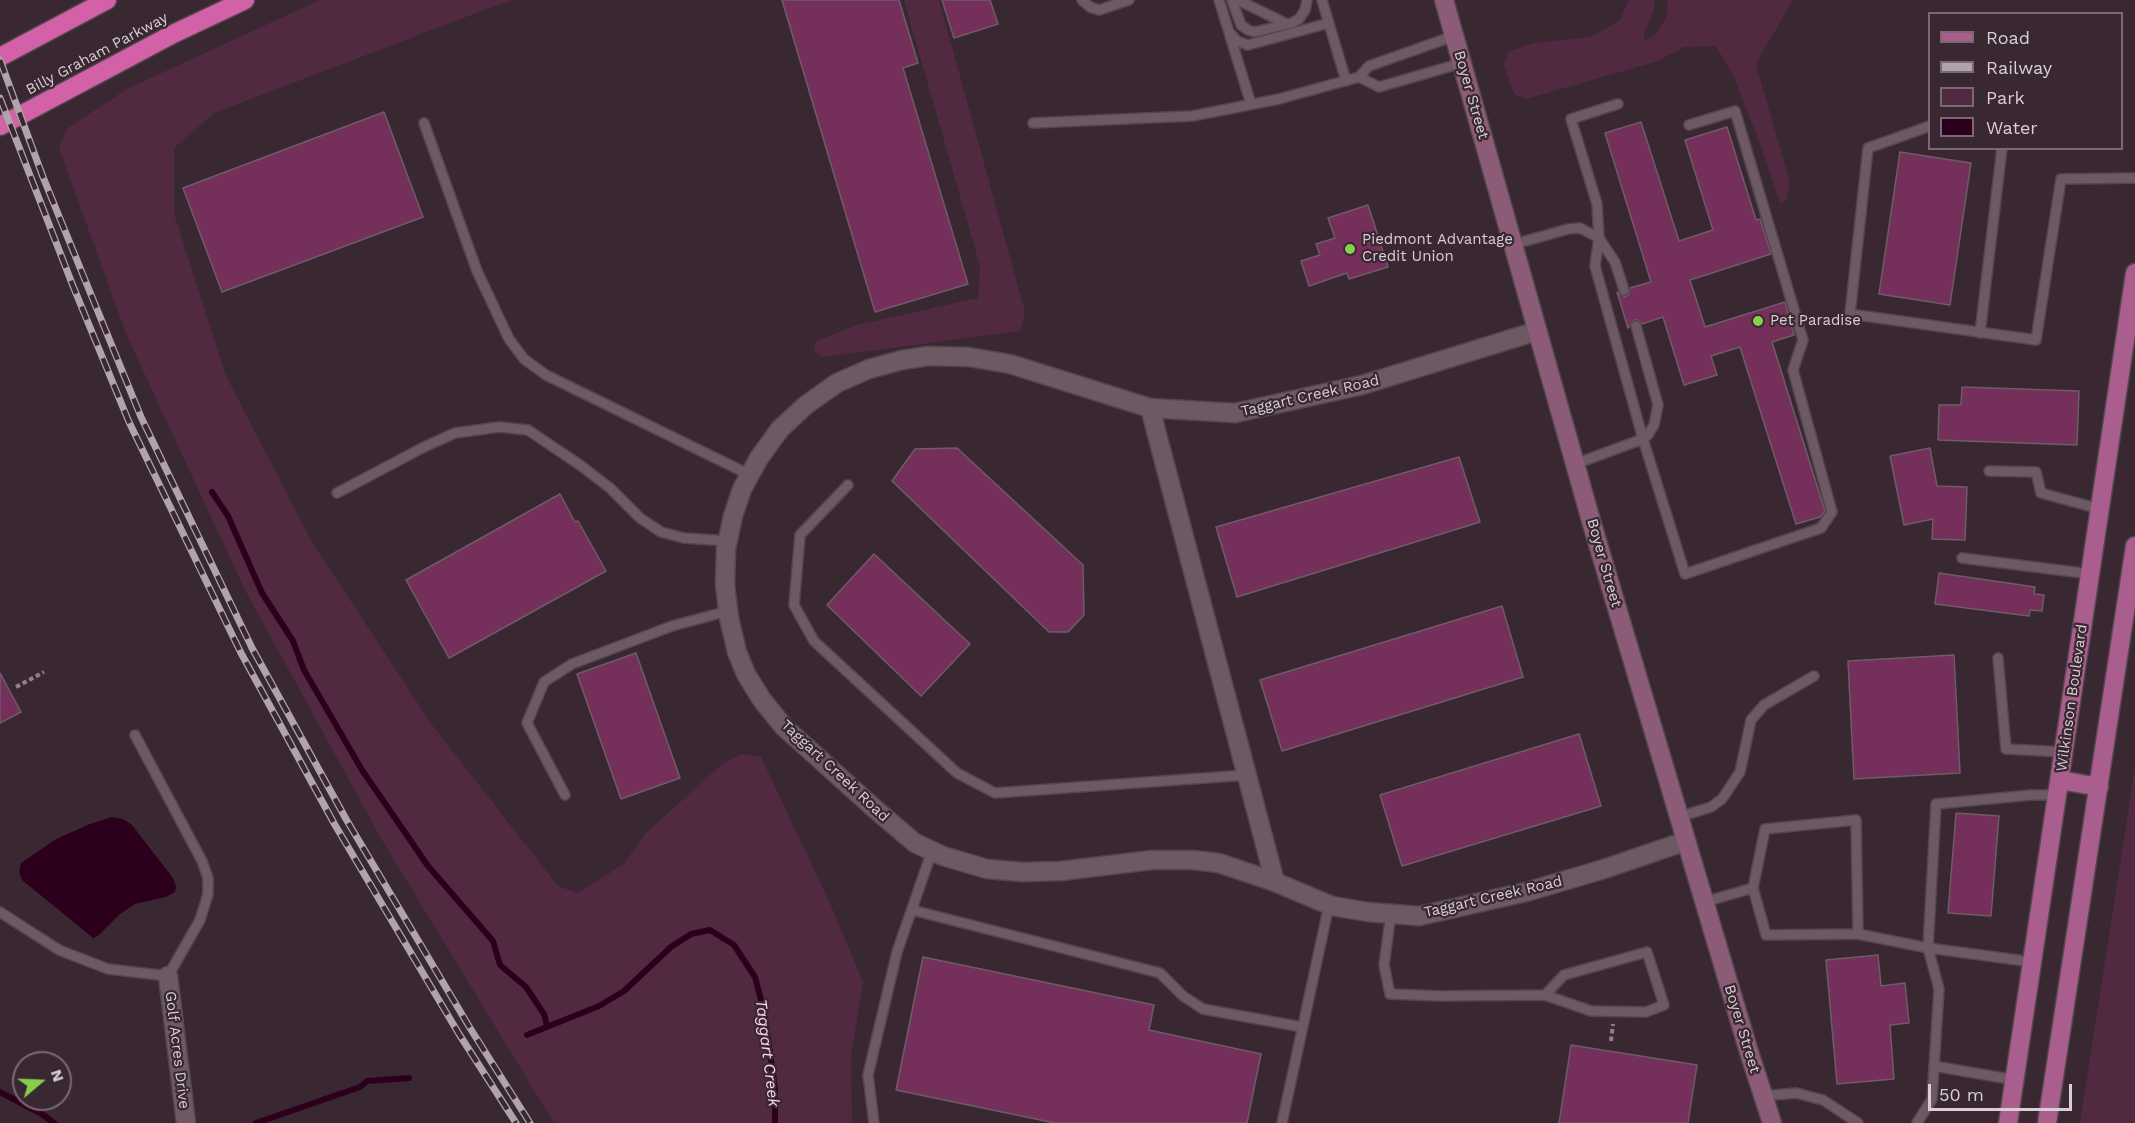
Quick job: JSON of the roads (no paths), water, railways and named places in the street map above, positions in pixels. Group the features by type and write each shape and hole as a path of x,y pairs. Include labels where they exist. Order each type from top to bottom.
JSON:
{"highway":[{"path":"0,57 107,0"},
{"name":"Billy Graham Parkway","path":"0,126 173,33 245,0"}],"main road":[{"name":"Boyer Street","path":"1444,0 1515,244 1575,464 1704,902 1772,1123"},
{"name":"Wilkinson Boulevard","path":"2010,1123 2135,273"},
{"path":"2047,1123 2135,546"},
{"path":"2059,788 2098,787"}],"street":[{"name":"Taggart Creek Road","path":"1538,332 1362,385 1235,413 1150,408 1010,364 969,357 928,356 869,369 837,383 780,429 750,475 733,516 724,584 737,652 746,674 762,700 784,727 915,843 943,856 987,868 1022,872 1061,871 1152,860 1193,860 1219,863 1275,882 1329,905 1368,912 1419,916 1526,892 1686,841"},
{"path":"1150,408 1275,882"},
{"name":"Golf Acres Drive","path":"168,976 186,1123"}],"lane":[{"path":"1082,0 1090,7 1099,10 1129,0"},
{"path":"1219,0 1251,104"},
{"path":"1232,0 1241,25 1248,30 1262,32 1299,19 1305,10 1307,0"},
{"path":"1238,0 1288,24"},
{"path":"1322,0 1346,81"},
{"path":"1228,31 1237,41 1248,45 1329,23"},
{"path":"1033,123 1192,116 1251,104 1359,77 1369,66 1454,36"},
{"path":"1359,77 1379,87 1462,63"},
{"path":"1618,104 1571,119 1597,204 1599,238 1596,266 1643,439 1685,574 1821,528 1832,512 1793,370 1803,340 1735,111 1689,125"},
{"path":"424,123 477,271 509,339 524,359 546,375 750,475"},
{"path":"1928,126 1868,148 1850,314 2036,340 2061,180 2135,178"},
{"path":"1980,333 2002,150"},
{"path":"1515,244 1580,228 1599,238 1615,262 1624,290"},
{"path":"1575,464 1643,439 1654,425 1658,405 1636,326"},
{"path":"337,493 455,433 499,427 528,430 603,482 640,518 661,532 684,538 728,542"},
{"path":"1989,471 2036,472 2041,493 2100,509"},
{"path":"848,485 800,535 794,605 814,641 957,773 995,793 1247,775"},
{"path":"1962,558 2091,574"},
{"path":"565,795 527,723 544,682 573,664 672,626 728,611"},
{"path":"1998,658 2006,749 2064,752"},
{"path":"1679,818 1712,807 1722,799 1740,772 1751,720 1764,705 1814,676"},
{"path":"0,912 59,950 108,969 168,976 200,920 208,894 208,878 202,861 135,735"},
{"path":"1917,1123 1932,1099 1939,988 1928,948 1936,804 2031,795 2059,788"},
{"path":"1857,934 1856,820 1765,829 1753,888 1766,935 1857,934 1928,948 2033,962"},
{"path":"874,1123 868,1075 897,952 932,851"},
{"path":"1704,902 1753,888"},
{"path":"1282,1123 1329,905"},
{"path":"912,910 1160,973 1183,996 1203,1009 1302,1027"},
{"path":"1391,914 1384,965 1390,994 1545,995 1592,1011 1646,1012 1665,1005 1647,952 1564,975 1545,995"},
{"path":"1934,1066 2015,1083"},
{"path":"1763,1096 1796,1093 1823,1100 1858,1123"}],"water":[{"path":"112,817 123,819 132,825 173,878 176,886 175,892 166,897 135,904 93,938 22,880 19,872 21,863 56,839"}],"waterway":[{"path":"212,492 228,516 262,593 293,641 304,670 362,770 428,866 493,941 500,965 526,987 544,1014 547,1026"},
{"name":"Taggart Creek","path":"527,1035 599,1006 624,991 671,947 691,934 710,930 734,945 755,977 764,1011 775,1089 775,1123"},
{"name":"Taggart Creek","path":"256,1123 360,1087 367,1081 409,1078"},
{"name":"Taggart Creek","path":"0,1092 42,1114 54,1123"}],"railway":[{"path":"0,60 43,177 141,417 252,648 346,819 470,1028 530,1123"},
{"path":"0,98 129,422 241,653 335,825 459,1034 516,1123"}],"place":[{"name":"Piedmont Advantage Credit Union","path":"1350,249"},
{"name":"Pet Paradise","path":"1758,321"}]}
